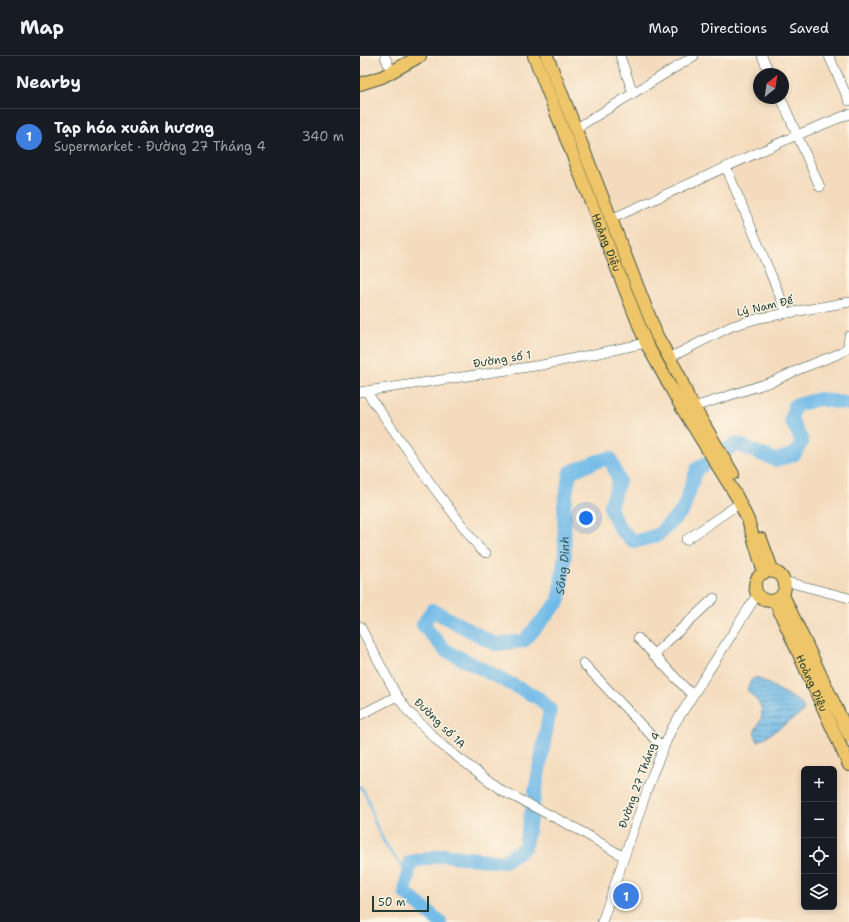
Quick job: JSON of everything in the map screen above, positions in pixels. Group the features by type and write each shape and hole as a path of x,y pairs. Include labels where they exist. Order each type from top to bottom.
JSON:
{"main road":[{"path":"360,84 382,77 420,56"},
{"name":"Hoàng Diệu","path":"534,56 646,343 697,421"},
{"name":"Hoàng Diệu","path":"547,56 657,336 694,407 697,421"},
{"path":"595,213 609,214"},
{"path":"697,421 751,509 768,572"},
{"path":"728,473 768,572"},
{"path":"768,572 778,573 784,581 785,590 779,598 766,601 757,595 755,582 768,572"},
{"name":"Hoàng Diệu","path":"779,598 849,735"},
{"name":"Hoàng Diệu","path":"779,598 849,764"}],"street":[{"path":"385,56 391,72"},
{"path":"620,56 633,93"},
{"path":"576,129 694,56"},
{"path":"762,56 767,68"},
{"path":"829,56 849,101"},
{"path":"784,104 820,187"},
{"path":"609,214 726,167 797,135 849,114"},
{"path":"726,167 787,313"},
{"name":"Lý Nam Đế","path":"669,358 732,326 760,318 849,302"},
{"path":"694,407 774,381 841,353 848,347 849,336"},
{"name":"Đường số 1","path":"363,392 542,365 646,343"},
{"path":"363,392 480,549 486,553"},
{"path":"686,540 740,504"},
{"path":"784,581 849,598"},
{"name":"Đường 27 Tháng 4","path":"602,922 663,748 679,716 757,595"},
{"path":"653,655 714,598"},
{"name":"Đường số 1A","path":"360,626 397,696 408,711 443,746 501,790 548,814 624,857"},
{"path":"638,638 692,695"},
{"path":"583,663 663,748"},
{"path":"360,715 397,696"}],"water":[{"path":"757,677 800,702 804,708 802,713 758,742 754,732 762,713 756,700 747,690 751,680"}],"waterway":[{"name":"Sông Dinh","path":"440,922 405,893 410,862 444,855 503,862 525,847 550,710 540,699 445,650 423,625 432,610 495,644 524,641 559,601 565,555 564,506 570,472 610,458 619,481 610,507 619,528 634,542 658,535 683,510 697,469 736,444 776,460 795,454 802,441 791,420 794,406 819,399 849,404"},
{"path":"360,786 367,798 380,835 397,861 409,872"}],"place":[{"name":"Tạp hóa xuân hương","path":"626,896"}]}
